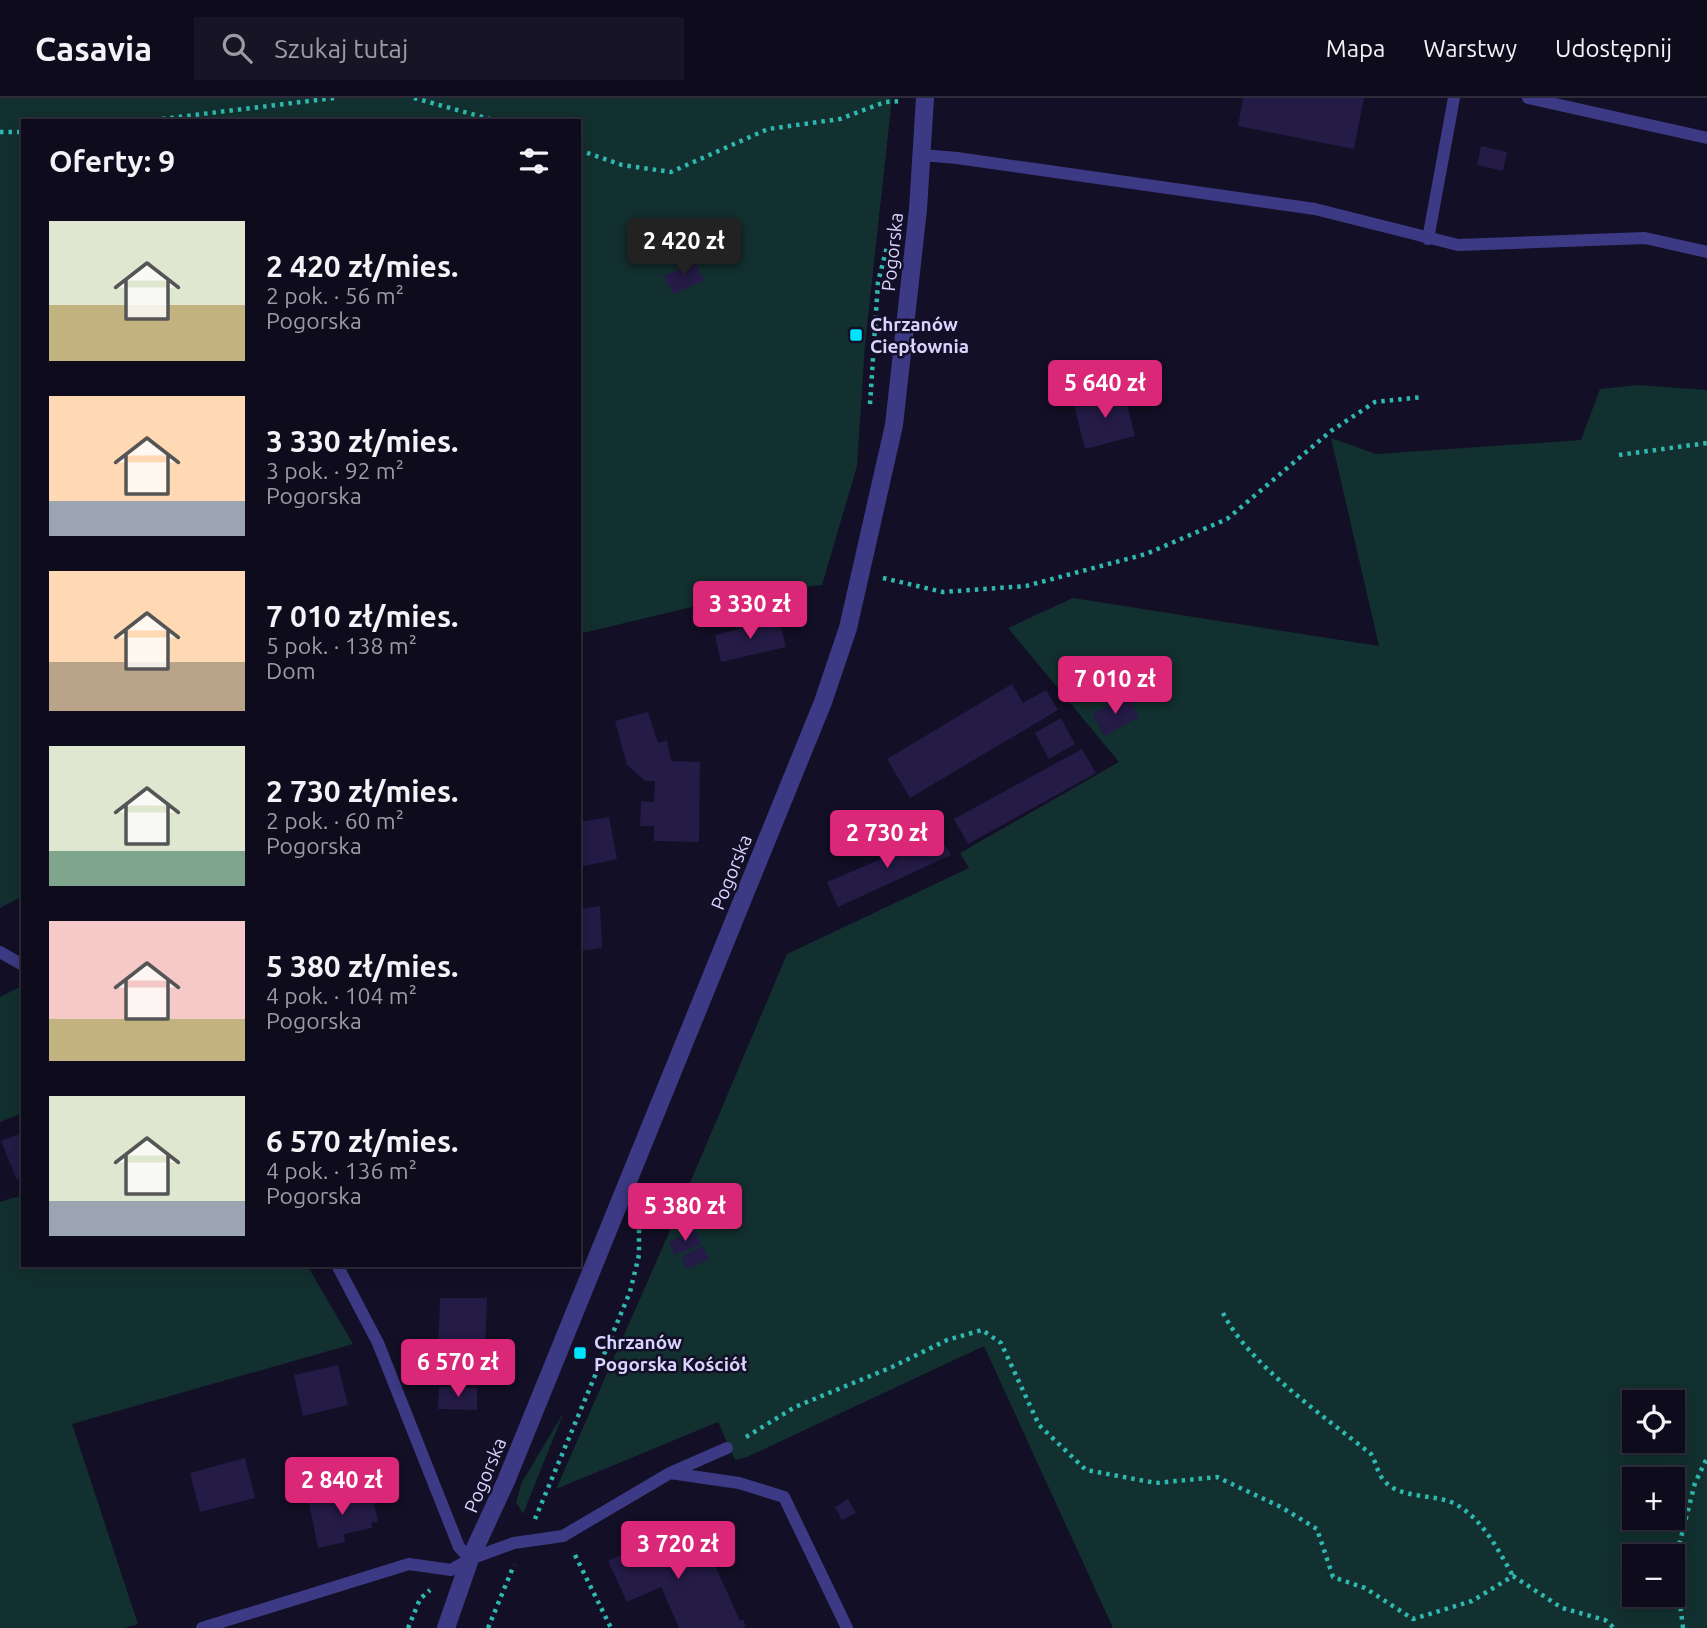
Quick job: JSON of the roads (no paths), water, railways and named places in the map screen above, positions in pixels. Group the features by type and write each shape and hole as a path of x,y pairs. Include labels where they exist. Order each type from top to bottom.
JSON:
{"street":[{"name":"Pogorska","path":"446,1628 470,1559 516,1456 823,702 848,628 894,425 922,155 925,98"}],"lane":[{"path":"1428,239 1436,182 1454,98"},
{"path":"1528,98 1707,138"},
{"path":"922,155 1315,209 1458,245 1645,238 1707,251"},
{"path":"0,952 17,962"},
{"path":"338,1267 378,1343 459,1547 470,1559"},
{"path":"202,1628 409,1564 451,1570 470,1559 513,1543 563,1536 670,1473 727,1448"},
{"path":"670,1473 739,1483 784,1497 847,1628"}],"place":[{"name":"Chrzanów Ciepłownia","path":"856,335"},
{"name":"Chrzanów Pogorska Kościół","path":"580,1353"}]}
